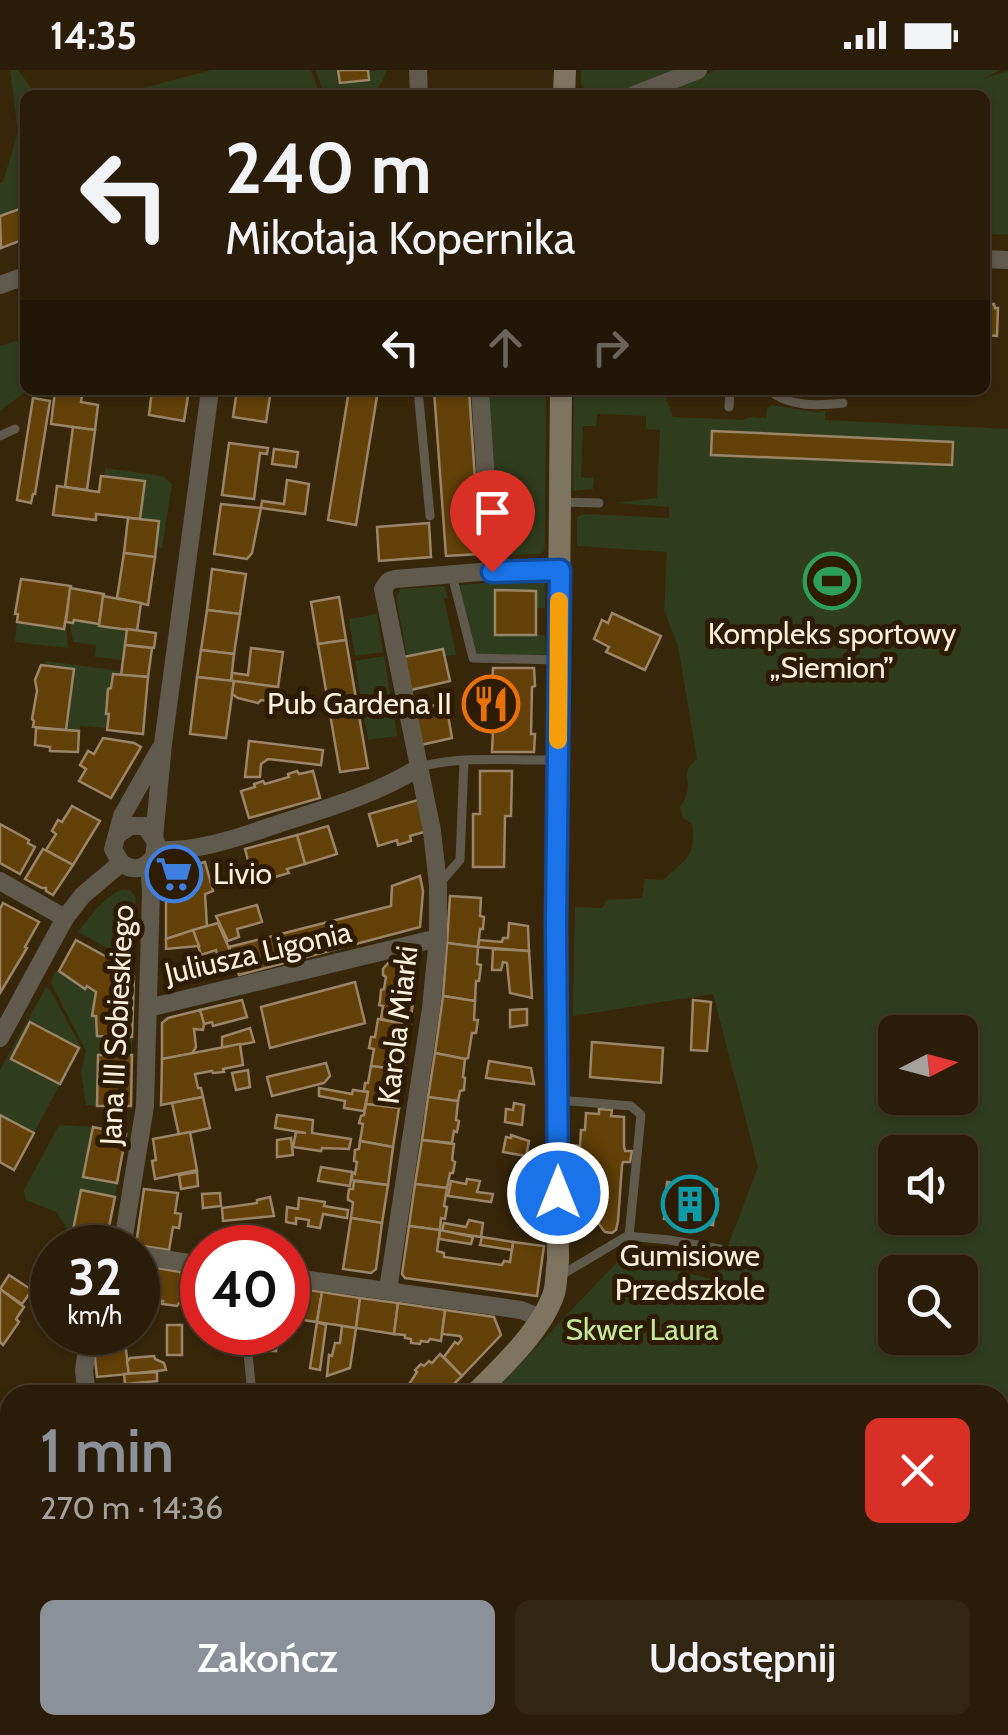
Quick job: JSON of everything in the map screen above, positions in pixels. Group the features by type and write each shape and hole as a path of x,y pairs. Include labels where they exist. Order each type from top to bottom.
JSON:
{"street":[{"path":"647,90 698,70"},
{"name":"Jana III Sobieskiego","path":"126,1225 146,1106 151,891 163,744 209,395"},
{"path":"480,395 492,572"},
{"path":"484,1385 541,1318 554,1293 558,1261 561,395"},
{"path":"452,575 560,570"},
{"name":"Karola Miarki","path":"388,1290 431,1008 438,886 432,831 383,589 395,579 452,575"},
{"name":"Jana III Sobieskiego","path":"0,1038 66,918 83,895 86,883 117,849 122,816 163,744"},
{"path":"153,850 144,826 122,830 117,849 133,869 153,850 180,851 220,843 367,795 420,767"},
{"path":"0,881 66,918"},
{"name":"Juliusza Ligonia","path":"148,1008 438,938"},
{"path":"310,1279 521,1310 541,1318"},
{"path":"86,1355 86,1385"}],"lane":[{"path":"418,395 430,516"},
{"path":"728,406 729,395"},
{"path":"776,395 816,406 843,403"},
{"path":"0,436 15,429"},
{"path":"560,502 599,503"},
{"path":"452,575 473,658 559,660"},
{"path":"420,767 464,761 558,760"},
{"path":"438,886 460,860 464,761"},
{"path":"557,1100 631,1106 641,1115 629,1236"},
{"path":"556,1278 629,1236 720,1250"},
{"path":"248,1355 251,1385"}],"green space":[{"path":"10,70 18,70 32,90 20,90 20,209 0,216 0,183 18,132"},
{"path":"211,70 311,70 318,90 136,90"},
{"path":"316,70 338,70 340,83 369,80 368,71 387,70 376,90 322,90"},
{"path":"581,70 676,70 627,90 585,90"},
{"path":"717,70 1000,70 984,78 1008,71 1008,235 990,234 990,90 667,90"},
{"path":"20,340 21,395 0,411 0,346"},
{"path":"487,395 546,395 545,550 540,554 508,555 501,543"},
{"name":"Skwer Laura","path":"574,395 665,395 673,417 766,418 771,405 825,411 825,420 1008,429 1008,1385 500,1385 622,1257 715,1280 758,1167 713,994 573,1016 575,907 602,908 607,900 642,898 645,879 663,880 688,856 692,824 683,818 680,807 688,788 687,772 697,759 678,646 664,610 667,552 577,546 577,517 584,514 669,518 669,507 616,503 657,498 660,430 646,429 646,416 597,414 596,426 583,426 581,477 594,478 593,489 573,491"},
{"path":"105,468 163,476 172,484 162,548 156,547 140,519 145,481 104,476"},
{"path":"542,579 545,608 536,608 535,591 495,591 495,634 545,635 546,655 476,653 459,585"},
{"path":"444,586 456,655 445,656 443,649 407,656 396,598 401,589"},
{"path":"377,614 383,652 355,656 349,619"},
{"path":"74,620 127,629 123,660 95,657 96,645 73,642 70,623"},
{"path":"17,622 64,629 66,622 68,648 15,642"},
{"path":"384,656 390,696 361,700 355,661"},
{"path":"46,661 122,671 121,675 113,674 108,690 107,728 80,726 79,731 66,730 74,669 44,666"},
{"path":"392,699 397,736 368,740 362,704"},
{"path":"123,889 136,897 133,959 129,960 78,932 103,902"},
{"path":"59,971 96,992 92,1015 96,1016 97,1036 132,1037 132,1055 98,1055 97,1106 86,1105 81,1072 86,1051 51,983"},
{"path":"46,987 81,1047 12,1059 60,1084 34,1133 0,1115 0,1070"},
{"path":"59,1125 93,1127 83,1176 117,1183 115,1197 81,1190 74,1225 65,1225 56,1212 26,1200 24,1190"}],"building":[{"path":"338,70 368,70 369,80 340,83"},
{"path":"20,209 20,241 1,248 0,216"},
{"path":"990,304 998,308 997,336 990,335"},
{"path":"55,395 82,395 81,402 98,405 95,430 51,424"},
{"path":"151,395 188,395 184,421 149,415"},
{"path":"236,395 270,395 266,422 233,417"},
{"path":"348,395 377,395 356,525 328,520"},
{"path":"434,395 469,395 480,554 446,556"},
{"path":"33,398 50,401 31,503 17,500"},
{"path":"73,427 95,430 87,490 65,487"},
{"path":"712,431 953,442 952,465 711,455"},
{"path":"229,443 268,448 267,454 260,453 254,499 222,495"},
{"path":"274,449 298,452 296,467 272,464"},
{"path":"101,476 145,481 140,519 96,514 96,520 53,515 57,486 99,492"},
{"path":"287,480 309,484 305,514 261,508 262,501 284,504"},
{"path":"221,504 261,508 252,553 247,559 214,554"},
{"path":"128,518 159,521 155,557 124,553"},
{"path":"429,523 431,557 379,561 377,527"},
{"path":"124,553 155,557 148,605 117,598"},
{"path":"212,569 246,574 240,614 207,610"},
{"path":"21,579 71,586 64,629 17,622"},
{"path":"70,588 104,594 99,624 66,622"},
{"path":"495,590 536,591 536,635 495,635"},
{"path":"103,596 141,603 137,631 99,626"},
{"path":"339,597 346,640 318,644 311,602"},
{"path":"207,610 240,614 234,654 201,650"},
{"path":"612,613 661,636 645,670 606,652 609,647 594,639 602,620 608,623"},
{"path":"127,629 156,633 154,648 125,645"},
{"path":"346,640 368,768 340,772 318,644"},
{"path":"125,645 152,648 148,677 121,675"},
{"path":"251,648 283,652 278,687 231,681 232,673 248,675"},
{"path":"443,649 450,681 411,690 404,657"},
{"path":"201,650 234,654 231,681 197,677"},
{"path":"41,665 74,669 66,730 33,727 35,680"},
{"path":"493,668 534,668 534,752 492,752"},
{"path":"113,674 148,677 143,734 107,730 108,689"},
{"path":"197,677 234,681 226,738 190,734"},
{"path":"234,681 278,687 277,702 238,698 232,694"},
{"path":"446,703 452,738 421,745 415,709"},
{"path":"36,728 79,731 78,752 50,751 50,747 35,745"},
{"path":"103,738 141,747 111,798 79,781 86,769 80,765 88,751 94,754"},
{"path":"249,741 323,750 321,765 268,759 261,764 260,777 245,777"},
{"path":"297,771 313,771 320,798 249,818 241,791"},
{"path":"480,771 512,771 511,816 505,816 504,867 473,867 473,814 480,814"},
{"path":"418,800 428,831 410,836 411,841 398,845 397,840 378,846 369,814"},
{"path":"72,806 100,821 73,865 46,850 56,834 52,831 58,820 62,822"},
{"path":"0,824 35,847 20,874 0,863"},
{"path":"328,826 337,854 305,864 297,835"},
{"path":"297,835 305,864 287,869 289,873 253,879 245,849"},
{"path":"43,849 73,865 53,895 25,879"},
{"path":"205,862 213,891 205,894 207,926 166,939 166,876 172,870"},
{"path":"420,876 420,927 288,962 281,934 391,906 392,886"},
{"path":"450,896 481,898 480,916 484,917 478,947 447,943"},
{"path":"3,903 39,922 0,993 0,909"},
{"path":"257,905 262,922 237,929 239,937 228,941 216,916"},
{"path":"218,923 231,953 218,958 216,950 201,955 193,930"},
{"path":"509,923 528,926 529,951 478,947 479,940 502,942 508,938"},
{"path":"193,930 199,946 166,949 166,939"},
{"path":"281,934 288,962 239,975 229,947"},
{"path":"76,940 130,970 134,977 132,1037 97,1036 96,1016 92,1016 96,992 59,971"},
{"path":"447,943 478,947 477,964 481,965 475,1001 443,996"},
{"path":"493,949 529,951 532,998 510,993 507,963 503,962 501,970 492,970"},
{"path":"388,963 410,967 410,977 416,979 410,1025 381,1019 383,1006 379,1005 386,977 383,969"},
{"path":"355,982 365,1023 270,1048 261,1007"},
{"path":"443,996 475,1001 474,1020 478,1020 468,1058 435,1053"},
{"path":"242,1000 247,1017 213,1026 212,1022 204,1024 200,1010"},
{"path":"693,1000 711,1002 707,1051 691,1050"},
{"path":"527,1009 527,1025 510,1027 510,1010"},
{"path":"200,1010 204,1024 203,1030 194,1029 196,1053 162,1059 162,1023"},
{"path":"378,1019 410,1025 404,1070 371,1066 374,1049 369,1048"},
{"path":"30,1022 79,1048 60,1084 11,1059"},
{"path":"250,1028 254,1042 222,1048 222,1037"},
{"path":"592,1042 663,1048 661,1083 590,1077"},
{"path":"240,1044 243,1065 223,1069 224,1072 195,1074 203,1097 161,1105 162,1059"},
{"path":"435,1053 465,1059 464,1090 460,1091 458,1101 428,1097"},
{"path":"98,1055 132,1055 131,1106 97,1106"},
{"path":"489,1061 531,1068 534,1084 486,1078"},
{"path":"326,1063 330,1076 324,1083 272,1096 267,1077"},
{"path":"371,1066 404,1070 399,1108 366,1104 365,1083"},
{"path":"248,1070 250,1087 236,1090 232,1073"},
{"path":"319,1088 352,1094 353,1090 368,1092 364,1111 344,1108 345,1101 319,1096"},
{"path":"203,1097 210,1128 179,1135 172,1103"},
{"path":"428,1097 458,1101 459,1121 452,1143 422,1140"},
{"path":"514,1103 524,1105 522,1125 505,1122 506,1109 513,1110"},
{"path":"366,1104 399,1108 393,1147 360,1141 363,1124 359,1123"},
{"path":"599,1109 612,1110 611,1116 624,1117 625,1151 632,1151 630,1162 622,1165 618,1221 612,1233 591,1223 583,1230 576,1229 571,1216 578,1157 569,1156 571,1145 580,1146 586,1113 599,1114"},
{"path":"0,1115 34,1133 14,1170 0,1162"},
{"path":"277,1115 313,1120 312,1133 351,1139 349,1149 293,1147 296,1132 306,1133 275,1128"},
{"path":"93,1127 126,1134 117,1183 83,1177"},
{"path":"190,1132 197,1170 155,1179 153,1139"},
{"path":"506,1137 529,1141 526,1156 503,1152"},
{"path":"291,1138 293,1155 277,1157 277,1140"},
{"path":"422,1140 454,1144 455,1162 447,1188 415,1184"},
{"path":"360,1141 393,1147 388,1185 352,1180 357,1162 355,1150 359,1149"},
{"path":"321,1167 352,1172 350,1186 318,1181"},
{"path":"197,1172 198,1186 181,1189 179,1175"},
{"path":"467,1179 480,1181 477,1192 493,1194 491,1202 448,1196 451,1181 466,1184"},
{"path":"354,1181 388,1185 382,1223 351,1218 353,1202 348,1195"},
{"name":"Gumisiowe Przedszkole","path":"667,1182 717,1189 713,1225 664,1219"},
{"path":"415,1184 447,1188 445,1219 441,1218 440,1230 409,1226"},
{"path":"144,1189 178,1193 175,1213 181,1214 179,1228 173,1227 169,1250 160,1249 160,1225 139,1225"},
{"path":"81,1190 115,1197 109,1225 74,1225"},
{"path":"220,1193 221,1206 203,1208 202,1194"},
{"path":"270,1197 274,1216 223,1221 222,1208"},
{"path":"299,1198 348,1210 347,1218 323,1214 320,1228 308,1225 309,1220 296,1218 296,1224 286,1222 287,1207 298,1209"},
{"path":"351,1218 382,1223 376,1269 371,1273 343,1269"},
{"path":"469,1220 483,1223 481,1237 442,1231 444,1223 466,1227"},
{"path":"409,1226 440,1230 437,1251 444,1253 444,1257 502,1265 504,1261 510,1262 513,1242 544,1246 537,1296 405,1278 402,1274"},
{"path":"440,1230 473,1237 471,1244 439,1239"},
{"path":"482,1237 513,1242 512,1250 480,1245"},
{"path":"160,1269 180,1272 180,1303 177,1306 162,1304"},
{"path":"9,1275 30,1289 30,1293 22,1304 0,1289"},
{"path":"0,1289 24,1307 3,1345 0,1342"},
{"path":"310,1290 322,1292 317,1322 310,1321"},
{"path":"322,1292 360,1298 356,1328 317,1322"},
{"path":"360,1298 398,1303 394,1334 356,1328"},
{"path":"398,1303 445,1310 441,1341 411,1343 405,1335 394,1334"},
{"path":"445,1310 494,1317 501,1335 462,1376 444,1357 462,1339 442,1334"},
{"path":"317,1322 326,1325 320,1370 310,1368"},
{"path":"167,1325 180,1325 180,1355 167,1355"},
{"path":"342,1326 356,1328 350,1368 327,1376 329,1355 332,1356 335,1343 340,1343"},
{"path":"440,1354 462,1376 453,1385 409,1385 421,1364 432,1363"},
{"path":"95,1355 127,1355 129,1374 97,1377"},
{"path":"154,1356 164,1363 166,1370 129,1374 130,1358"},
{"path":"157,1372 157,1381 125,1384 124,1374"}],"slow traffic":[{"path":"558,740 559,601"}],"place":[{"name":"Kompleks sportowy „Siemion”","path":"832,581"},
{"name":"Pub Gardena II","path":"491,704"},
{"name":"Livio","path":"174,874"},
{"name":"Gumisiowe Przedszkole","path":"690,1204"}],"route":[{"path":"492,572 560,570 558,1193"}]}
